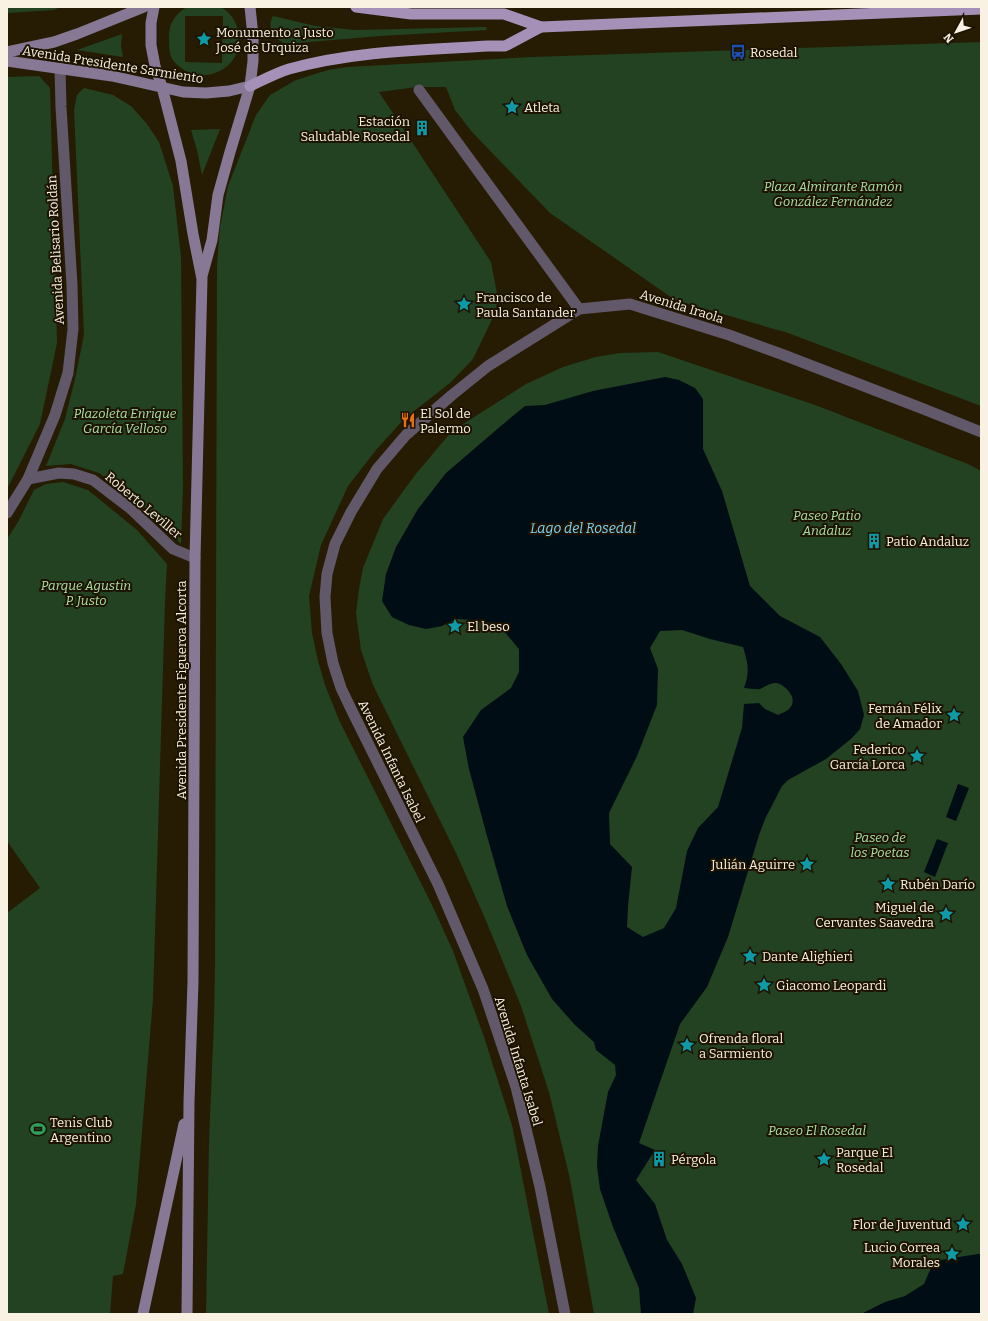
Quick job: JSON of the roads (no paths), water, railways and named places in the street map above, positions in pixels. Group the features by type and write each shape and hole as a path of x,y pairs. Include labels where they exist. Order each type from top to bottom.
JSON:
{"main road":[{"name":"Avenida Presidente Sarmiento","path":"7,52 54,42 144,7"},
{"name":"Avenida Presidente Figueroa Alcorta","path":"154,7 151,24 151,45 155,66 162,87 181,161 202,279 195,558 193,974 189,1102 187,1314"},
{"name":"Avenida Presidente Figueroa Alcorta","path":"202,279 212,240 218,195 250,86 253,61 253,36 250,7"},
{"name":"Avenida Presidente Sarmiento","path":"356,7 411,14 504,14 541,27 981,9"},
{"name":"Avenida Presidente Sarmiento","path":"7,61 112,76 184,92 206,93 229,91 250,86 287,70 325,60 383,52 505,46 541,27"},
{"name":"Avenida Presidente Figueroa Alcorta","path":"143,1314 189,1102"}],"street":[{"name":"Avenida Belisario Roldán","path":"7,513 28,480 55,415 68,373 73,329 72,285 60,68"},
{"path":"419,90 579,309"},
{"name":"Avenida Iraola","path":"579,309 630,304 729,335 981,432"},
{"name":"Avenida Infanta Isabel","path":"565,1314 560,1296 540,1187 516,1087 483,989 438,884 341,688 333,663 327,633 325,597 327,574 335,544 351,512 377,469 402,440 452,395 488,366 579,309"},
{"name":"Roberto Leviller","path":"28,480 59,473 74,474 93,480 131,509 173,549 195,558"}],"water":[{"name":"Lago del Rosedal","path":"665,377 679,380 695,388 703,399 703,449 722,491 750,586 780,616 820,637 841,664 858,691 864,715 860,729 852,738 826,759 788,780 782,786 765,819 759,835 728,937 707,987 680,1024 639,1143 655,1150 636,1180 655,1204 667,1240 682,1264 696,1298 693,1314 641,1314 639,1288 613,1227 600,1189 597,1166 598,1146 608,1092 616,1075 615,1065 596,1050 594,1042 575,1025 552,999 527,955 507,906 469,769 463,737 481,710 511,688 519,672 519,649 498,624 456,619 442,626 426,629 409,625 392,617 382,601 386,574 396,547 418,509 446,473 525,406 545,405 593,391","holes":["682,630 743,647 748,668 744,688 760,689 772,683 777,683 789,692 793,702 789,709 778,715 765,709 759,703 744,704 742,728 718,807 698,828 687,851 676,908 664,928 643,937 627,927 632,867 610,844 609,813 637,756 657,705 658,669 650,648 660,631"]},
{"path":"958,784 969,788 956,821 946,817"},
{"path":"937,839 948,843 935,877 924,872"},
{"path":"981,1254 981,1314 861,1314 885,1302 905,1296 924,1284 934,1261"}],"place":[{"name":"Monumento a Justo José de Urquiza","path":"204,39"},
{"name":"Rosedal","path":"738,52"},
{"name":"Atleta","path":"512,107"},
{"name":"Estación Saludable Rosedal","path":"422,128"},
{"name":"Francisco de Paula Santander","path":"464,304"},
{"name":"El Sol de Palermo","path":"408,420"},
{"name":"Patio Andaluz","path":"874,541"},
{"name":"El beso","path":"455,626"},
{"name":"Fernán Félix de Amador","path":"954,715"},
{"name":"Federico García Lorca","path":"917,756"},
{"name":"Julián Aguirre","path":"807,864"},
{"name":"Rubén Darío","path":"888,884"},
{"name":"Miguel de Cervantes Saavedra","path":"946,914"},
{"name":"Dante Alighieri","path":"750,956"},
{"name":"Giacomo Leopardi","path":"764,985"},
{"name":"Ofrenda floral a Sarmiento","path":"687,1045"},
{"name":"Tenis Club Argentino","path":"38,1129"},
{"name":"Pérgola","path":"659,1159"},
{"name":"Parque El Rosedal","path":"824,1159"},
{"name":"Flor de Juventud","path":"963,1224"},
{"name":"Lucio Correa Morales","path":"952,1254"}],"park label":[{"name":"Plaza Almirante Ramón González Fernández","path":"833,194"},
{"name":"Plazoleta Enrique García Velloso","path":"125,420"},
{"name":"Paseo Patio Andaluz","path":"827,522"},
{"name":"Parque Agustin P. Justo","path":"86,592"},
{"name":"Paseo de los Poetas","path":"880,844"},
{"name":"Paseo El Rosedal","path":"817,1130"}]}
